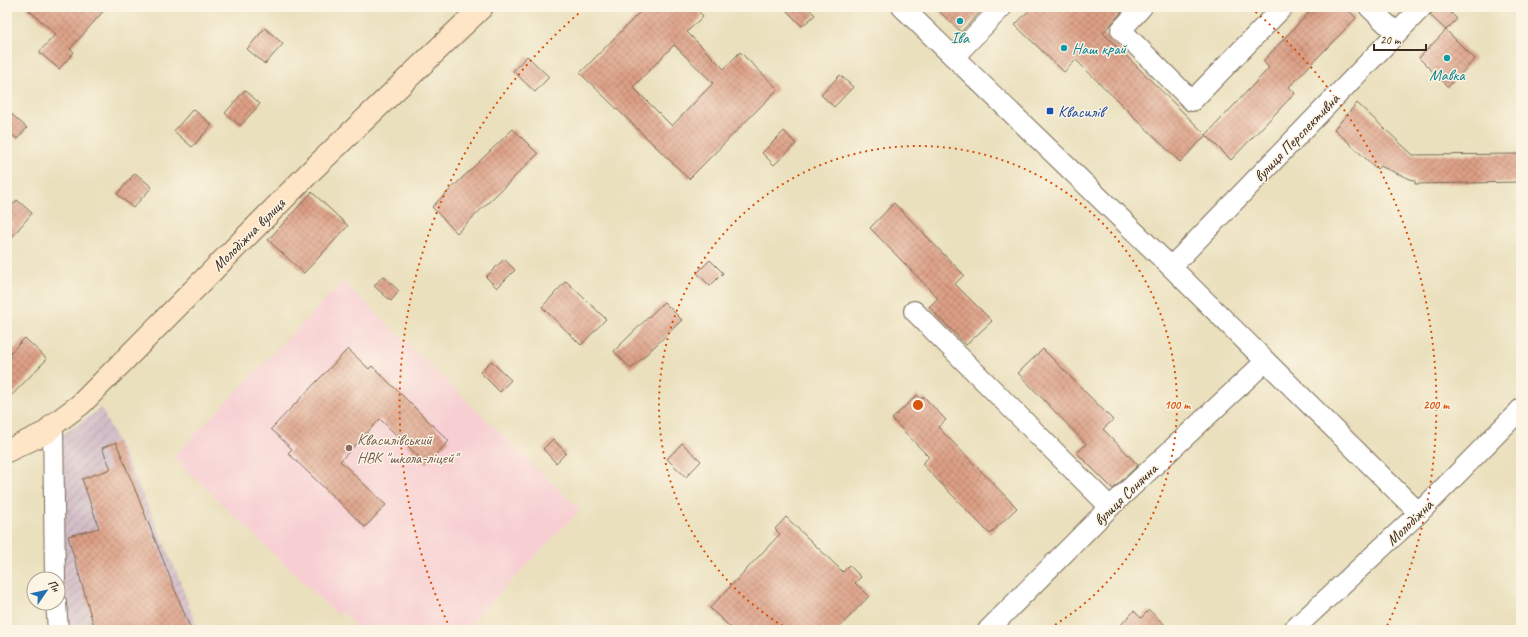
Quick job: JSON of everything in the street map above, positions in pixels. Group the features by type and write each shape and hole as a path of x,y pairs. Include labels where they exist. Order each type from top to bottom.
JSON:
{"street":[{"name":"Молодіжна вулиця","path":"7,452 47,432 81,404 313,169 482,7"},
{"path":"902,7 1171,267 1265,362 1419,513"},
{"path":"954,57 1002,7"},
{"path":"1142,7 1121,30 1192,101 1283,7"},
{"path":"1369,7 1396,33"},
{"name":"вулиця Перспективна","path":"1171,267 1422,7"},
{"path":"914,311 1110,507"},
{"name":"вулиця Сонячна","path":"988,630 1110,507 1265,362"},
{"name":"Молодіжна","path":"1293,630 1419,513 1521,409"},
{"path":"54,425 55,571"},
{"path":"57,611 58,630"}],"shaded area":[{"name":"Квасилівський НВК \"школа-ліцей\"","path":"343,281 580,510 464,630 360,630 341,611 337,615 173,457"},
{"path":"101,408 153,517 179,578 198,630 58,630 58,611 66,611 66,571 58,571 54,441"}],"building":[{"path":"25,7 107,7 70,49 74,52 59,69 39,52 56,34"},
{"path":"645,7 694,7 703,16 687,32 724,69 740,52 778,89 689,179 580,73","holes":["674,45 713,83 672,126 633,87"]},
{"path":"783,7 807,7 815,15 802,26"},
{"name":"Іва","path":"935,7 985,7 961,32"},
{"path":"1032,7 1126,7 1103,33 1206,135 1180,162 1076,60 1064,72 1015,25"},
{"path":"1314,7 1345,7 1356,18 1289,87 1295,93 1231,160 1206,135 1269,68 1263,61"},
{"path":"1436,7 1445,7 1457,19 1446,30 1430,15"},
{"path":"265,28 283,44 265,64 247,49"},
{"name":"Мавка","path":"1446,30 1475,59 1448,87 1419,58"},
{"path":"527,56 549,77 535,92 513,71"},
{"path":"840,75 853,87 834,107 821,95"},
{"path":"245,90 260,104 240,126 225,113"},
{"path":"1357,103 1413,155 1521,154 1521,182 1415,184 1415,181 1380,166 1377,169 1334,129"},
{"path":"193,109 212,125 192,147 174,131"},
{"path":"7,110 27,128 17,139 7,131"},
{"path":"513,129 538,154 457,233 432,207"},
{"path":"784,131 796,144 774,165 762,153"},
{"path":"135,173 152,187 133,208 117,194"},
{"path":"312,192 348,226 304,273 268,240"},
{"path":"17,200 32,213 7,243 7,212"},
{"path":"894,203 964,275 955,284 992,321 966,345 929,307 938,298 870,228"},
{"path":"504,259 515,270 497,288 486,277"},
{"path":"710,260 723,273 710,286 697,273"},
{"path":"383,276 399,291 391,301 374,286"},
{"path":"566,281 606,319 581,345 542,307"},
{"path":"664,302 682,320 631,369 614,351"},
{"path":"25,338 47,359 7,400 7,356"},
{"path":"348,349 369,369 372,366 449,441 426,464 380,419 340,461 386,505 365,527 288,453 292,449 271,429"},
{"path":"1043,349 1113,420 1103,429 1138,465 1113,489 1077,453 1086,444 1018,373"},
{"path":"491,361 511,380 500,392 480,372"},
{"path":"917,395 921,399 924,397 946,420 938,427 1017,508 990,534 922,464 929,457 892,419"},
{"path":"553,439 566,453 556,463 543,449"},
{"path":"116,442 191,630 95,630 68,536 99,528 82,479 111,469 102,448"},
{"path":"682,443 701,461 686,477 667,459"},
{"path":"786,517 843,572 849,565 861,577 855,583 869,596 837,630 733,630 710,608 780,534 775,529"},
{"path":"1149,610 1170,630 1116,630 1134,611 1141,618"}],"place":[{"name":"Іва","path":"960,21"},
{"name":"Наш край","path":"1064,48"},
{"name":"Мавка","path":"1447,58"},
{"name":"Квасилів","path":"1050,111"},
{"name":"Квасилівський НВК \"школа-ліцей\"","path":"349,448"}]}
